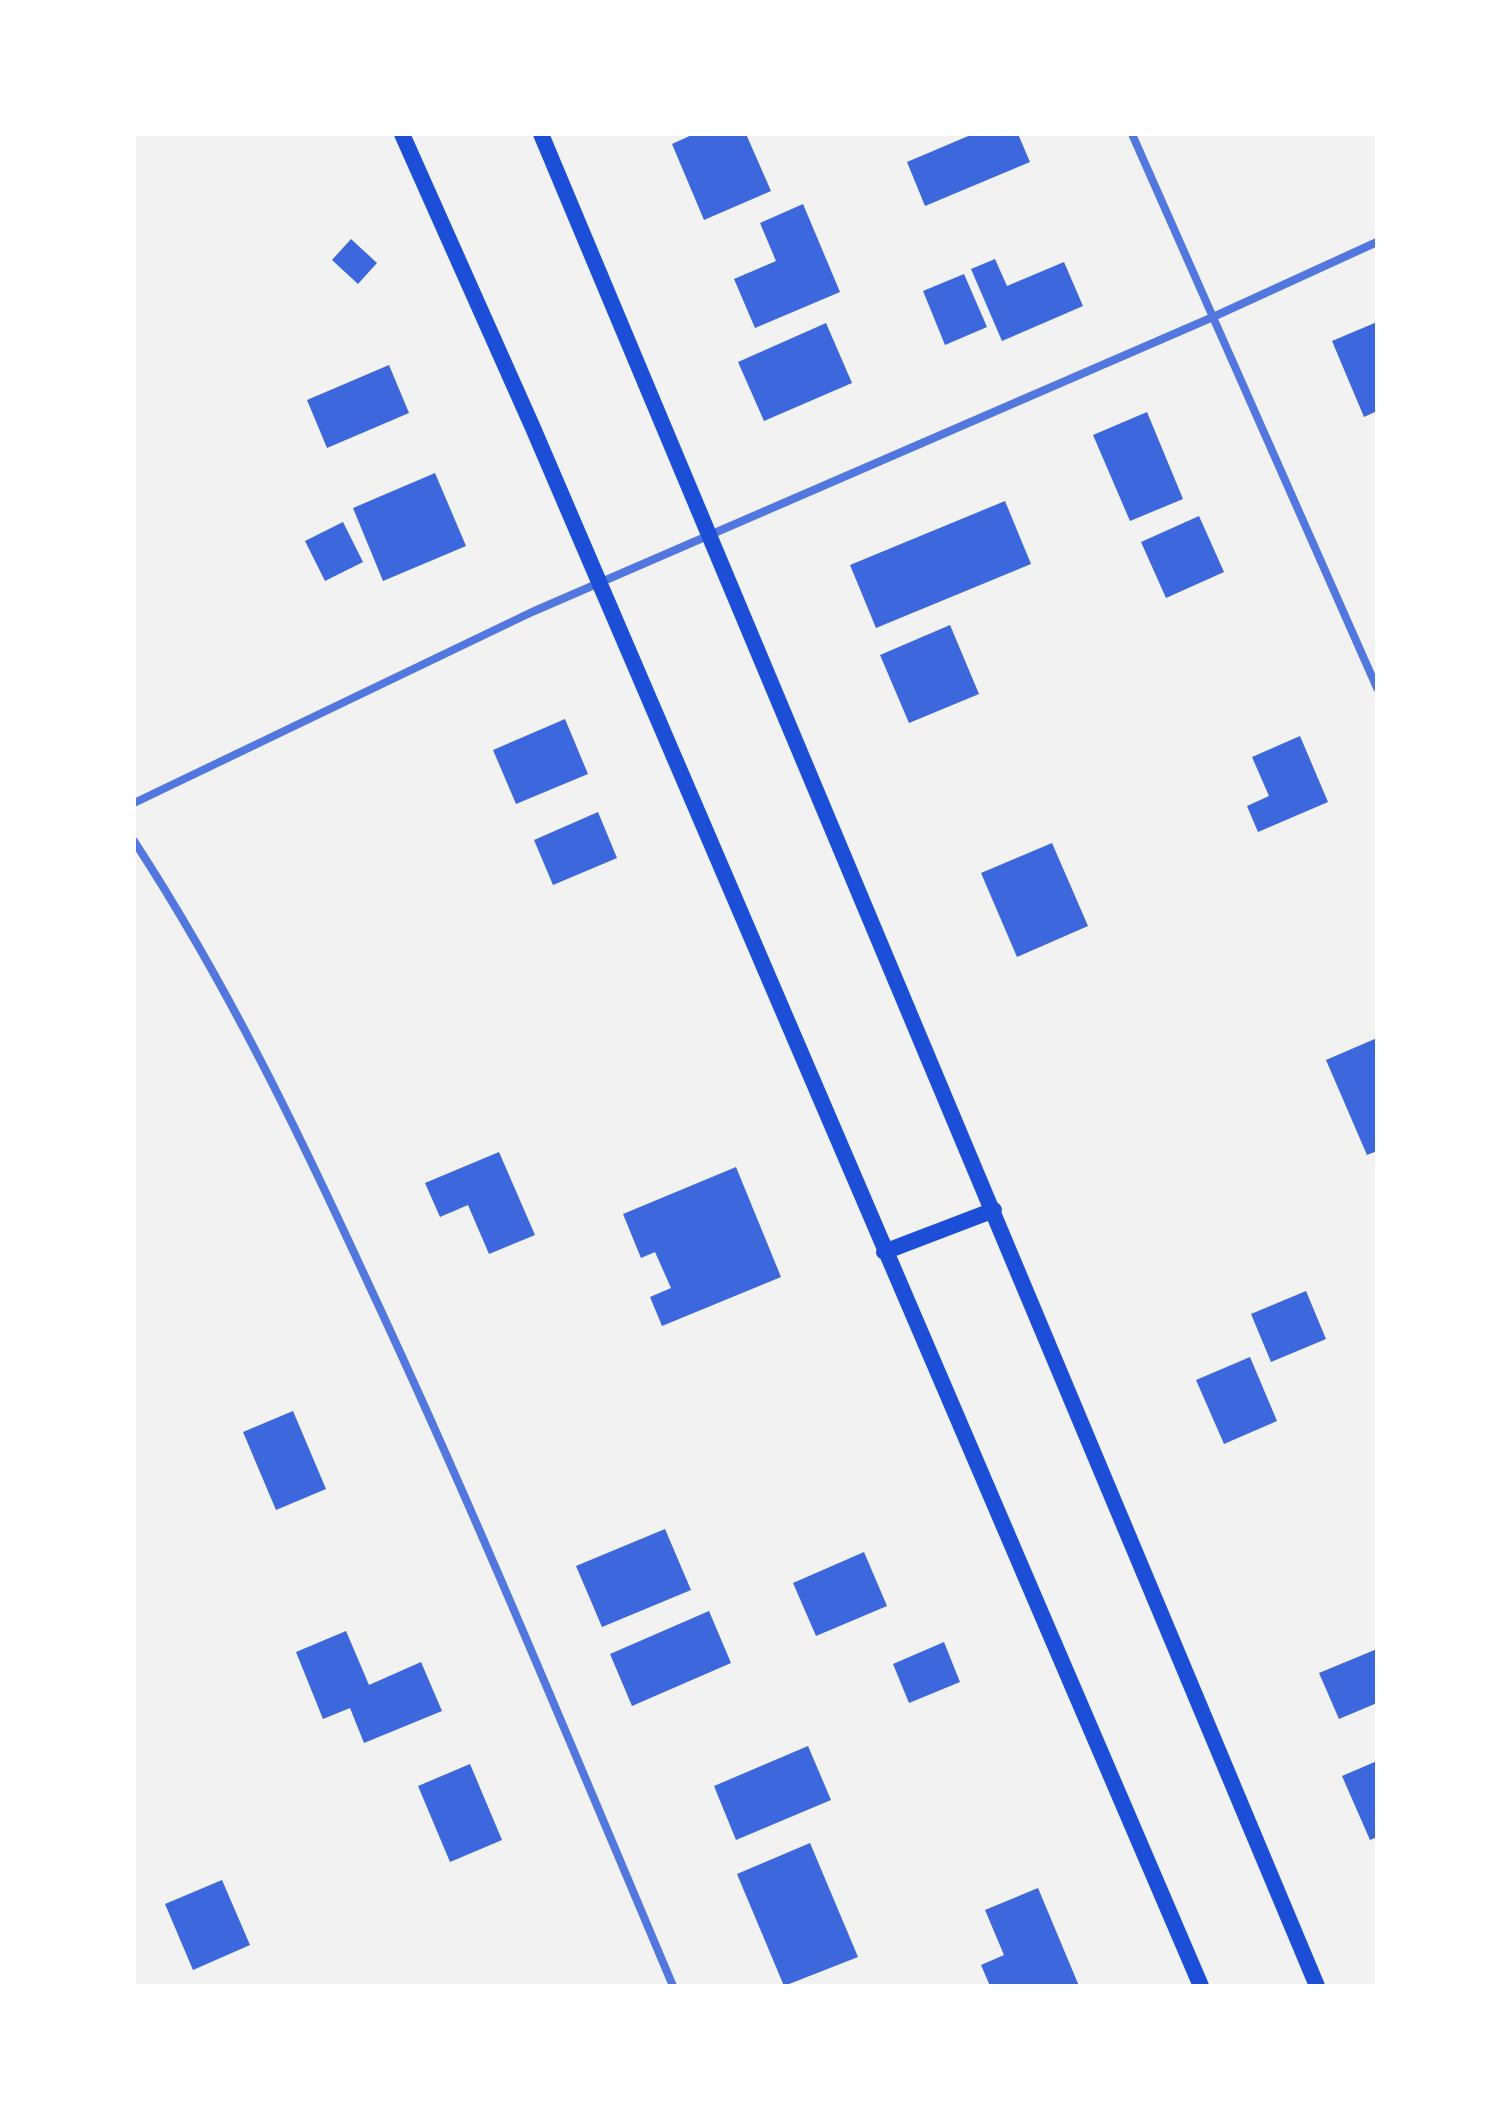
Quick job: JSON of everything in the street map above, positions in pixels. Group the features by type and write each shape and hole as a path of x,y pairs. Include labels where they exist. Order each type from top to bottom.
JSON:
{"main road":[{"path":"402,134 533,428 1201,1986"},
{"path":"541,134 711,533 1317,1986"},
{"path":"884,1252 994,1210"}],"street":[{"path":"1132,134 1377,688"},
{"path":"134,803 597,583 1213,317 1377,242"},
{"path":"134,841 167,892 243,1026 327,1195 437,1430 673,1986"}],"building":[{"path":"694,134 746,134 771,191 704,220 672,144"},
{"path":"973,134 1018,134 1030,162 925,206 907,162"},
{"path":"803,204 840,292 755,328 734,279 776,261 760,223"},
{"path":"351,239 377,263 358,284 332,260"},
{"path":"995,259 1007,286 1064,262 1083,306 1002,341 971,269"},
{"path":"964,274 987,327 945,345 923,291"},
{"path":"1377,322 1377,411 1364,417 1332,341"},
{"path":"826,323 852,383 764,421 738,362"},
{"path":"389,365 409,413 327,448 307,400"},
{"path":"1147,412 1183,499 1130,521 1093,435"},
{"path":"435,473 466,546 383,581 353,508"},
{"path":"1005,501 1031,564 876,628 850,565"},
{"path":"1199,516 1224,572 1166,598 1141,542"},
{"path":"343,522 363,562 325,581 305,541"},
{"path":"950,625 979,694 909,723 880,655"},
{"path":"565,719 588,774 516,804 493,750"},
{"path":"1300,736 1328,802 1258,832 1247,806 1269,796 1252,757"},
{"path":"598,812 617,858 553,885 534,840"},
{"path":"1052,843 1088,926 1017,957 981,873"},
{"path":"1377,1038 1377,1151 1367,1155 1326,1060"},
{"path":"499,1152 535,1235 489,1254 468,1205 440,1217 425,1183"},
{"path":"736,1167 781,1277 662,1326 650,1297 671,1288 655,1252 641,1258 623,1214"},
{"path":"1306,1291 1326,1339 1271,1362 1251,1314"},
{"path":"1250,1357 1277,1421 1224,1444 1196,1380"},
{"path":"293,1411 326,1489 276,1510 243,1432"},
{"path":"665,1529 691,1590 602,1627 576,1566"},
{"path":"864,1552 887,1606 816,1636 793,1583"},
{"path":"709,1611 731,1663 632,1706 610,1654"},
{"path":"346,1631 369,1685 421,1662 442,1711 364,1743 350,1708 323,1719 296,1652"},
{"path":"944,1642 960,1682 909,1703 893,1664"},
{"path":"1377,1649 1377,1703 1339,1719 1319,1673"},
{"path":"808,1746 831,1800 736,1840 714,1786"},
{"path":"1377,1761 1377,1837 1370,1840 1342,1776"},
{"path":"470,1764 502,1840 450,1862 418,1786"},
{"path":"810,1843 858,1957 784,1986 737,1874"},
{"path":"222,1880 250,1945 193,1970 165,1904"},
{"path":"1038,1888 1079,1986 990,1986 981,1965 1004,1955 985,1910"}]}
